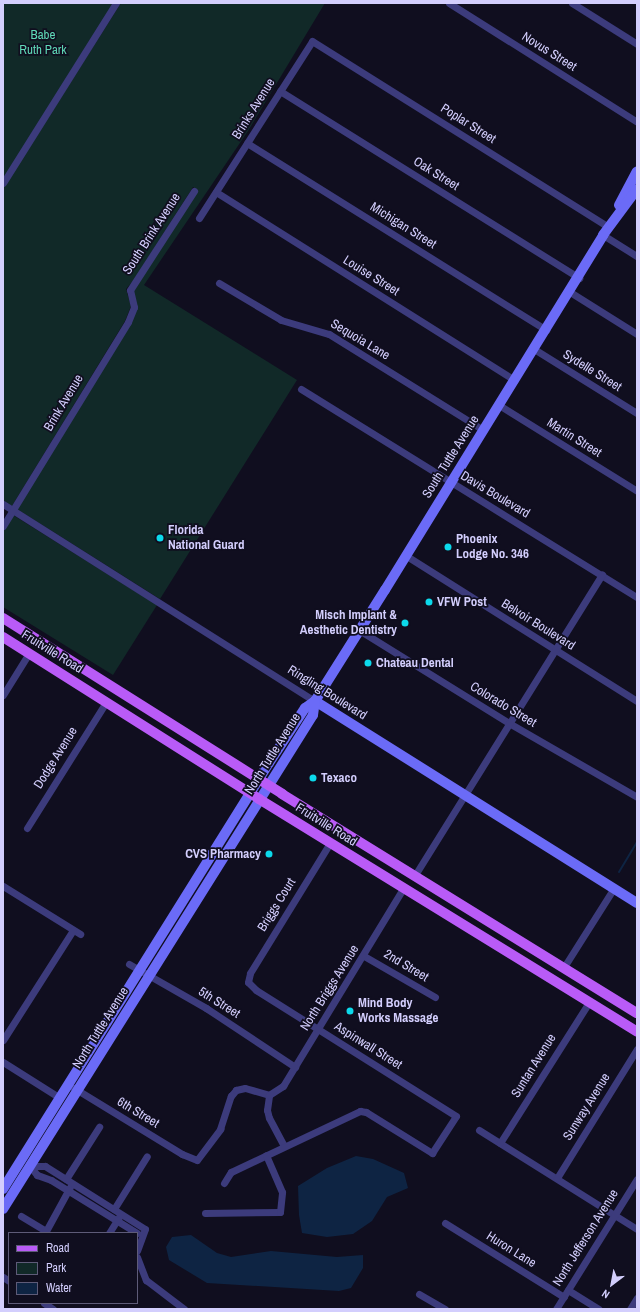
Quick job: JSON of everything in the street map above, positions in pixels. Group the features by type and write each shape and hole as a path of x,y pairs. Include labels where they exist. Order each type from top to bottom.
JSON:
{"main road":[{"name":"South Tuttle Avenue","path":"315,701 579,278 606,231 637,171"},
{"name":"South Tuttle Avenue","path":"606,231 637,189"},
{"name":"Fruitville Road","path":"3,618 258,779 637,1013"},
{"name":"Fruitville Road","path":"3,636 259,799 637,1032"},
{"name":"North Tuttle Avenue","path":"145,974 258,779 305,708 315,701"},
{"name":"North Tuttle Avenue","path":"3,1209 30,1166 73,1087 313,715 315,701"},
{"name":"Ringling Boulevard","path":"315,701 637,903"},
{"path":"404,887 421,886 442,892"},
{"name":"North Tuttle Avenue","path":"3,1189 60,1098 73,1087"}],"street":[{"path":"3,183 116,3"},
{"name":"Novus Street","path":"449,3 637,122"},
{"path":"572,3 637,44"},
{"name":"Brinks Avenue","path":"216,192 308,45 314,41"},
{"name":"Poplar Street","path":"314,41 606,231 637,256"},
{"name":"Oak Street","path":"280,91 579,278"},
{"name":"Michigan Street","path":"247,143 546,330"},
{"name":"South Brink Avenue","path":"130,290 194,191"},
{"path":"199,218 216,192"},
{"name":"Louise Street","path":"216,192 515,380"},
{"name":"Sequoia Lane","path":"219,283 281,320 329,334 483,430"},
{"name":"Brink Avenue","path":"3,526 128,322 134,307 130,290"},
{"path":"570,292 637,334"},
{"name":"Sydelle Street","path":"534,349 637,413"},
{"name":"Davis Boulevard","path":"300,389 637,597"},
{"name":"Martin Street","path":"499,405 637,491"},
{"name":"Ringling Boulevard","path":"3,504 315,701"},
{"name":"Belvoir Boulevard","path":"405,555 637,701"},
{"path":"414,875 602,575"},
{"name":"Colorado Street","path":"359,630 509,723 637,797"},
{"path":"3,695 29,653"},
{"name":"Dodge Avenue","path":"27,828 106,702"},
{"name":"Briggs Court","path":"248,982 250,973 330,843"},
{"path":"3,886 80,934"},
{"name":"North Briggs Avenue","path":"270,1095 283,1086 364,956 404,887"},
{"path":"564,967 614,888"},
{"path":"3,1040 73,930"},
{"name":"2nd Street","path":"364,956 435,997"},
{"name":"5th Street","path":"129,964 206,1008 295,1067"},
{"name":"Aspinwall Street","path":"248,982 256,990 456,1116 433,1153 363,1111 284,1146"},
{"name":"Suntan Avenue","path":"500,1143 589,1002"},
{"name":"Sunway Avenue","path":"557,1178 637,1049"},
{"path":"3,1062 60,1098"},
{"name":"6th Street","path":"73,1087 182,1154 197,1160 220,1129 231,1096 236,1090 245,1088 270,1095"},
{"path":"224,1183 231,1172 284,1146 269,1118 267,1110 270,1095"},
{"path":"66,1179 99,1127"},
{"path":"479,1130 637,1229"},
{"path":"205,1213 280,1212 282,1192 266,1155"},
{"path":"114,1209 146,1156"},
{"path":"136,1232 119,1217 114,1209 42,1164 30,1166 37,1175 119,1217 145,1228 138,1234"},
{"name":"North Jefferson Avenue","path":"556,1309 637,1179"},
{"path":"21,1216 46,1231 72,1184"},
{"path":"110,1232 119,1217"},
{"name":"Huron Lane","path":"445,1223 566,1293 598,1309"},
{"path":"138,1260 146,1280 184,1309"},
{"path":"420,1294 445,1309"},
{"path":"630,1309 637,1298"}],"green space":[{"name":"Babe Ruth Park","path":"3,3 116,3 3,183"},
{"path":"121,3 325,3 248,131 144,285 297,380 160,599 17,509 131,323 137,306 133,290 198,190 193,187 133,281 126,289 131,306 125,321 12,506 3,500 3,189"},
{"path":"13,515 157,605 113,675 3,607 3,531"}],"water":[{"path":"356,1156 373,1159 404,1173 408,1188 387,1197 372,1221 353,1234 327,1237 302,1233 299,1215 298,1186 327,1168"},
{"path":"191,1235 217,1253 231,1257 271,1251 337,1257 363,1255 363,1268 351,1288 339,1291 207,1283 169,1260 166,1247 172,1237"}],"waterway":[{"path":"619,872 637,842"}],"place":[{"name":"Florida National Guard","path":"160,538"},
{"name":"Phoenix Lodge No. 346","path":"448,547"},
{"name":"VFW Post","path":"429,602"},
{"name":"Misch Implant & Aesthetic Dentistry","path":"405,623"},
{"name":"Chateau Dental","path":"368,663"},
{"name":"Texaco","path":"313,778"},
{"name":"CVS Pharmacy","path":"269,854"},
{"name":"Mind Body Works Massage","path":"350,1011"}]}
